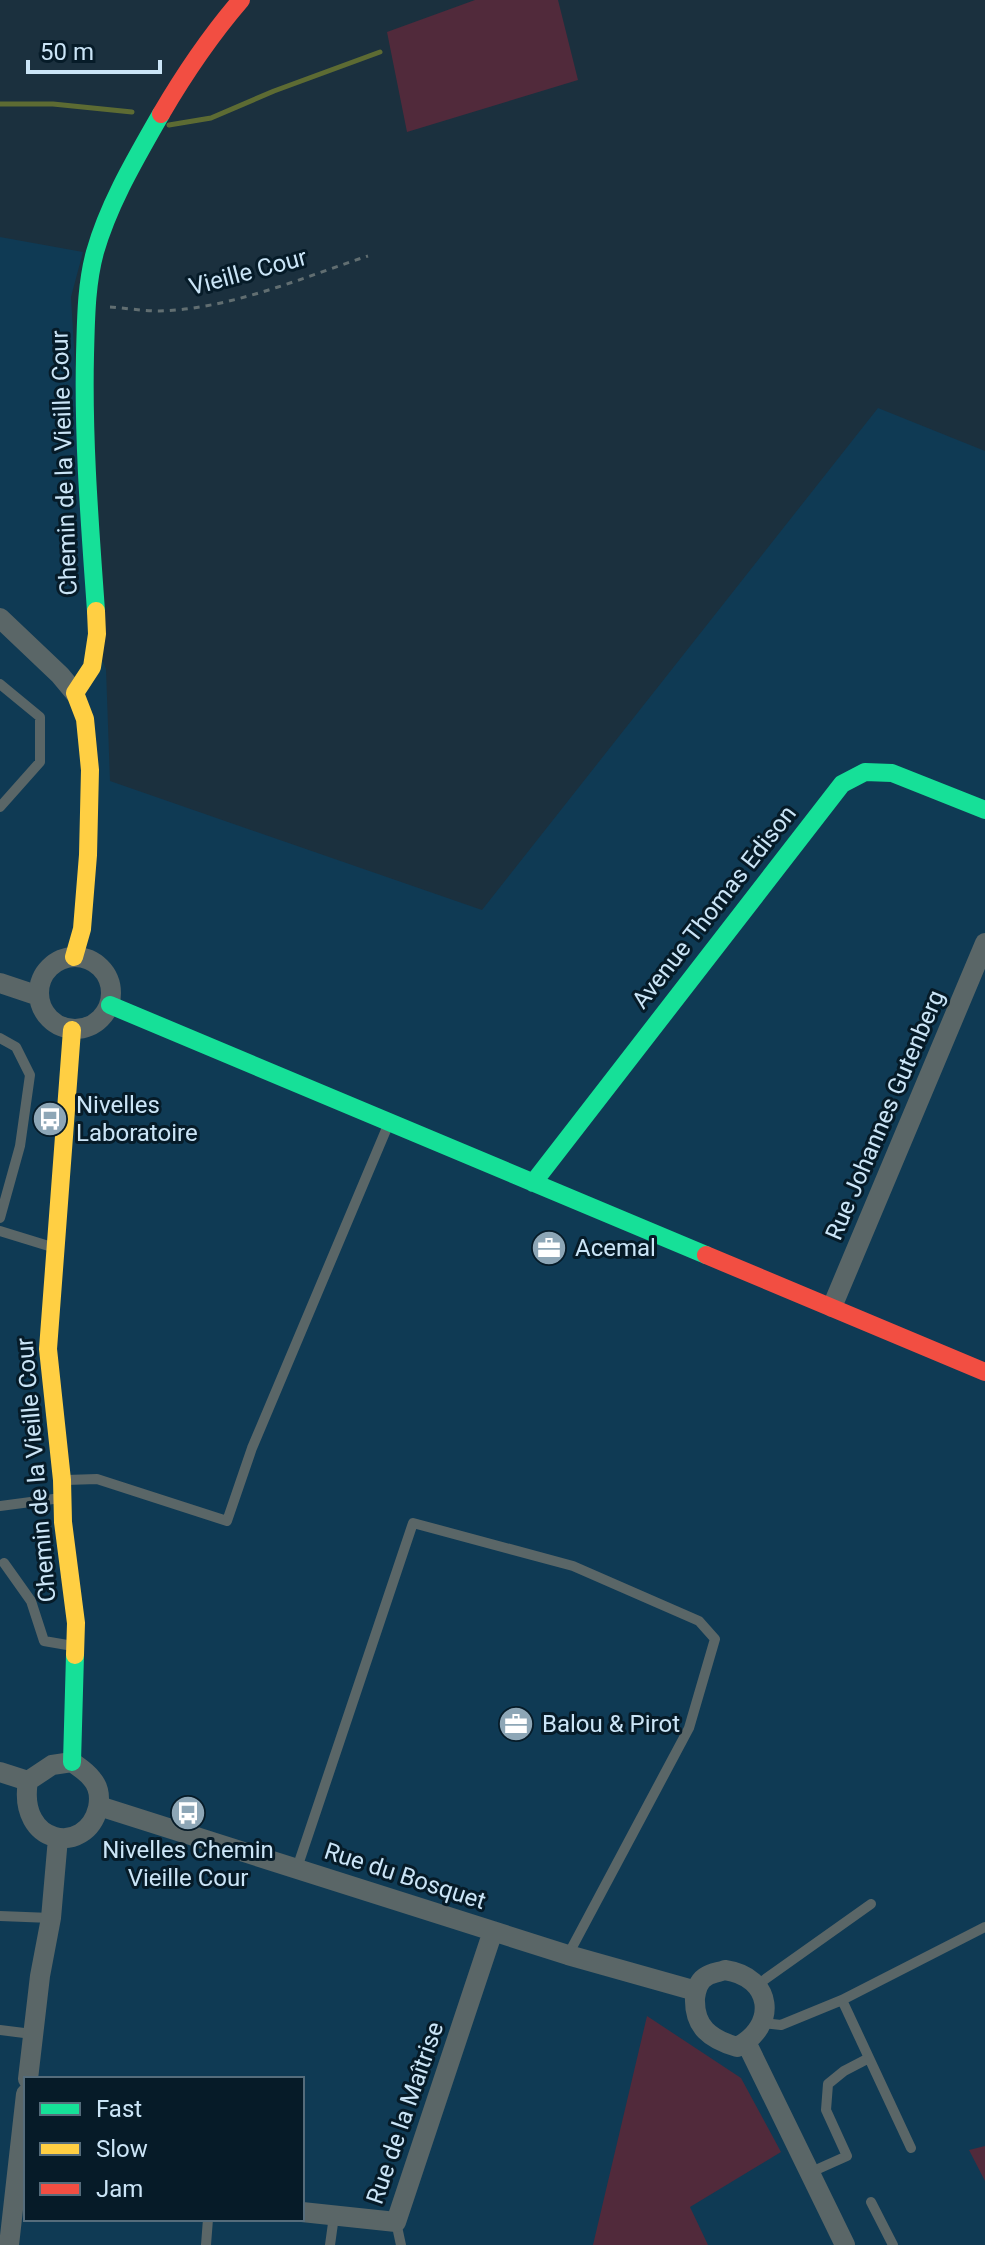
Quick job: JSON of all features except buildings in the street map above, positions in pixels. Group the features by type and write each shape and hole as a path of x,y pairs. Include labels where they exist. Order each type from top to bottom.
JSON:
{"street":[{"name":"Chemin de la Vieille Cour","path":"75,693 92,667 97,634 84,393 86,304 94,255 106,217 121,186 184,74 214,31 241,0"},
{"path":"1,621 60,675 75,693 85,719 90,770 87,870 82,929 74,957"},
{"name":"Avenue Thomas Edison","path":"533,1183 842,784 865,772 892,773 985,810"},
{"name":"Rue Johannes Gutenberg","path":"832,1307 985,943"},
{"path":"74,957 97,964 111,984 110,1005 105,1014 96,1023 72,1030 49,1019 39,996 43,976 51,966 62,959 74,957"},
{"path":"0,983 39,996"},
{"path":"110,1005 985,1372"},
{"name":"Chemin de la Vieille Cour","path":"72,1030 48,1349 63,1489 63,1522 76,1623 72,1762"},
{"path":"72,1762 90,1776 97,1787 99,1806 95,1819 88,1828 71,1837 49,1835 38,1828 30,1817 26,1805 28,1781 52,1765 72,1762"},
{"path":"0,1772 28,1781"},
{"name":"Rue du Bosquet","path":"99,1806 568,1955 696,1991"},
{"path":"28,2077 40,1976 51,1918 58,1838"},
{"name":"Rue de la Maîtrise","path":"304,2212 396,2222 493,1931"},
{"path":"725,1970 739,1972 757,1985 765,2010 763,2023 755,2035 737,2047 715,2039 705,2031 695,2011 696,1991 706,1976 725,1970"},
{"path":"746,2042 845,2245"},
{"path":"9,2245 22,2182 24,2138"}],"lane":[{"path":"0,684 40,717 40,762 0,807"},
{"path":"0,1038 16,1047 30,1075 20,1146 0,1218"},
{"path":"0,1506 97,1479 227,1521 252,1448 386,1130"},
{"path":"0,1231 55,1248"},
{"path":"297,1868 413,1523 573,1566 699,1621 715,1639 689,1728 568,1955"},
{"path":"4,1563 31,1601 44,1641 75,1646"},
{"path":"757,1985 871,1904"},
{"path":"0,1916 51,1918"},
{"path":"763,2023 781,2025 842,2000 985,1927"},
{"path":"842,2000 911,2148"},
{"path":"0,2030 32,2034"},
{"path":"809,2173 847,2156 826,2110 828,2084 844,2071 869,2058"},
{"path":"871,2202 893,2245"},
{"path":"330,2245 334,2216"},
{"path":"206,2245 208,2221"},
{"path":"396,2222 401,2245"}],"path":[{"name":"Vieille Cour","path":"86,304 158,311 206,306 246,297 368,256"}],"shaded area":[{"path":"475,0 558,0 578,80 407,132 387,32"},
{"path":"0,237 83,252 71,297 91,632 106,669 110,781 482,910 878,408 985,451 985,2245 0,2245"},
{"path":"647,2016 741,2078 781,2152 690,2207 708,2245 593,2245"},
{"path":"985,2146 985,2181 969,2150"}],"waterway":[{"path":"169,125 211,118 380,52"},
{"path":"0,104 53,104 132,112"}],"traffic: fast":[{"path":"96,611 85,419 90,277 108,216 161,114"},
{"path":"533,1183 842,784 865,772 892,773 985,810"},
{"path":"110,1005 706,1255"},
{"path":"72,1762 75,1655"}],"traffic: slow":[{"path":"74,957 82,929 90,770 85,719 75,693 92,667 97,634 96,611"},
{"path":"72,1030 48,1349 62,1480 63,1522 76,1623 75,1655"}],"traffic: jam":[{"path":"161,114 198,55 241,0"},
{"path":"706,1255 985,1372"}],"place":[{"name":"Nivelles Laboratoire","path":"50,1119"},
{"name":"Acemal","path":"549,1248"},
{"name":"Balou & Pirot","path":"516,1724"},
{"name":"Nivelles Chemin Vieille Cour","path":"188,1813"}]}
